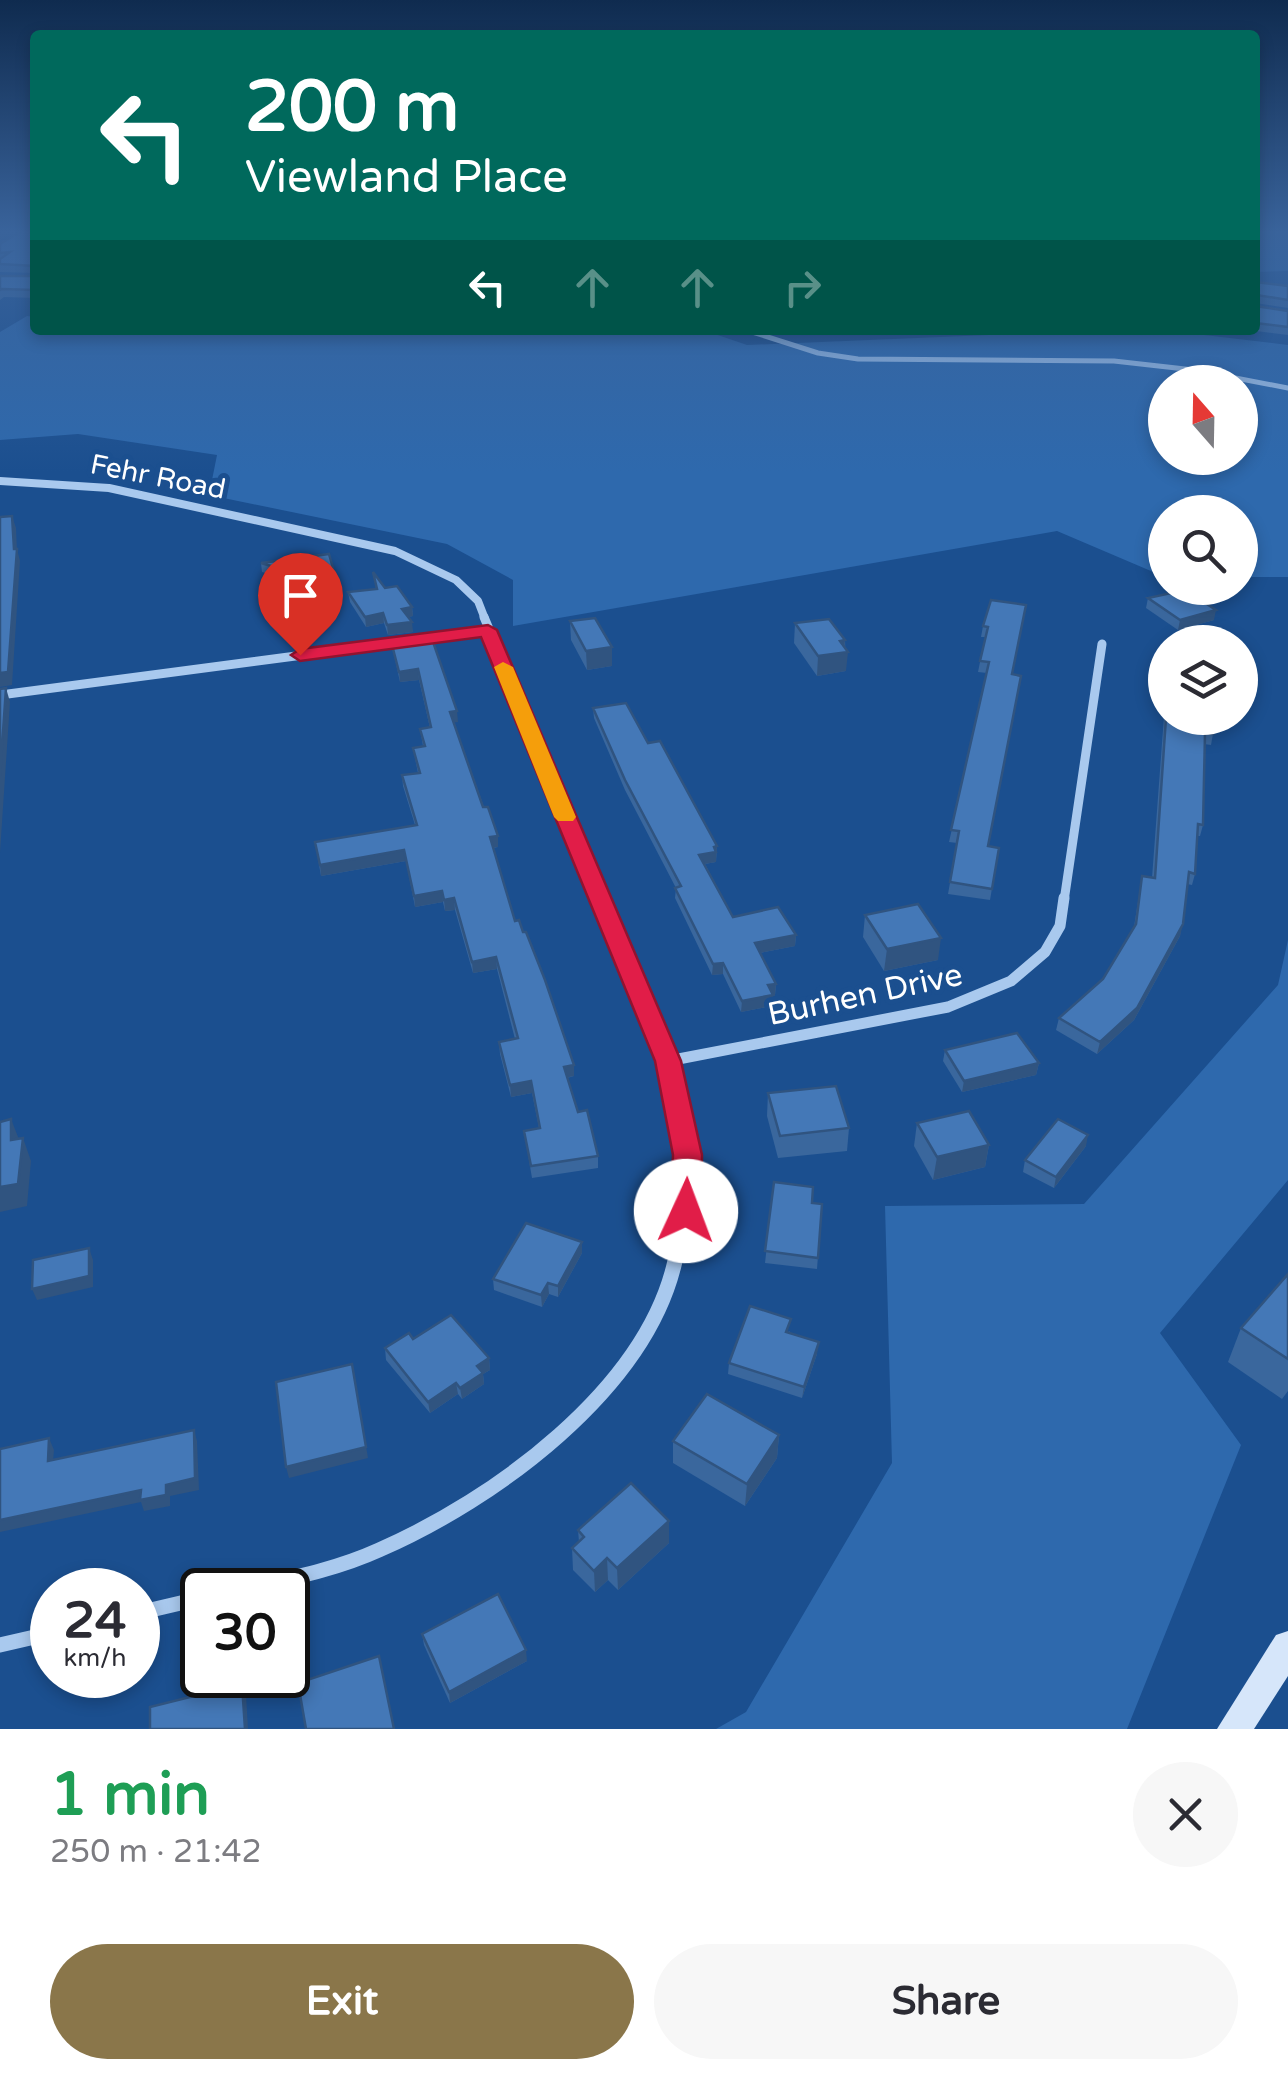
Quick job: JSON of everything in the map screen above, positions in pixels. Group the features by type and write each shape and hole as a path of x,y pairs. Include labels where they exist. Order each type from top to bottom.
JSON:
{"street":[{"path":"762,335 818,353 858,359 1114,361 1288,388"},
{"name":"Fehr Road","path":"0,480 50,480 108,488 403,554 448,573 478,601 668,1061 688,1155 686,1211 660,1301 625,1361 576,1420 526,1464 438,1522 376,1552 310,1574"},
{"path":"0,694 488,630"},
{"name":"Burhen Drive","path":"668,1061 948,1007 993,990 1030,967 1045,952 1065,908 1102,644"},
{"path":"0,1645 30,1638"},
{"path":"1234,1729 1288,1647"}],"shaded area":[{"path":"27,316 30,335 718,335 747,345 990,335 1204,335 1288,345 1288,577 1258,577 1258,495 1148,495 1148,570 1057,531 513,626 513,580 447,544 209,495 217,455 78,434 0,440 0,332"},
{"path":"1288,940 1288,1180 1160,1333 1241,1445 1127,1729 716,1729 746,1712 892,1463 885,1206 1084,1204 1278,985"}],"building":[{"path":"1260,311 1288,311 1288,327 1260,324"},
{"path":"12,516 17,549 8,672 0,673 0,517"},
{"path":"329,554 338,586 261,563"},
{"path":"373,572 385,588 397,586 412,607 402,609 412,622 387,625 383,613 365,617 348,592 377,589"},
{"path":"991,600 1026,605 1012,674 1021,676 988,846 999,848 992,889 950,882 959,831 951,830 989,662 980,661 988,627 983,626"},
{"path":"1158,605 1208,605 1216,610 1180,620"},
{"path":"595,618 612,647 586,651 570,621"},
{"path":"829,619 845,640 840,641 848,652 818,656 795,623"},
{"path":"431,636 457,711 450,712 483,807 488,807 498,836 490,837 515,921 519,920 526,932 545,980 574,1065 564,1067 578,1112 587,1110 598,1156 531,1166 524,1131 540,1128 531,1081 510,1085 499,1042 518,1038 496,957 472,962 454,898 444,900 442,891 414,896 404,850 320,865 315,842 417,825 402,775 420,773 413,748 425,746 420,729 431,727 418,669 399,672 391,641"},
{"path":"6,688 0,776 0,689"},
{"path":"626,703 648,743 660,741 717,846 716,852 699,855 733,917 778,907 796,935 755,943 776,984 768,985 773,995 742,1001 723,963 713,964 675,888 681,886 625,780 593,708"},
{"path":"1165,735 1205,735 1203,825 1198,824 1195,874 1189,872 1183,924 1137,1008 1100,1042 1059,1018 1103,979 1136,924 1142,876 1155,878"},
{"path":"918,904 941,938 887,949 865,915"},
{"path":"1017,1033 1039,1063 964,1081 945,1050"},
{"path":"836,1086 849,1128 780,1136 768,1093"},
{"path":"969,1111 989,1145 937,1157 917,1123"},
{"path":"11,1119 11,1140 23,1138 18,1184 0,1187 0,1122"},
{"path":"1058,1119 1088,1135 1056,1177 1025,1160"},
{"path":"774,1182 813,1187 812,1203 822,1204 818,1258 765,1251"},
{"path":"526,1223 582,1242 558,1286 548,1283 541,1295 493,1279"},
{"path":"89,1248 89,1276 32,1289 33,1260"},
{"path":"1288,1274 1288,1359 1241,1328"},
{"path":"750,1306 791,1319 786,1332 819,1342 804,1387 729,1363"},
{"path":"451,1315 489,1358 477,1366 483,1373 460,1388 456,1383 428,1402 385,1348 409,1333 413,1339"},
{"path":"352,1364 366,1447 286,1467 276,1382"},
{"path":"707,1394 779,1435 747,1484 673,1441"},
{"path":"194,1430 195,1478 166,1485 166,1495 140,1500 141,1490 0,1520 0,1449 49,1438 48,1461"},
{"path":"631,1483 669,1521 617,1568 607,1558 594,1571 572,1548 584,1537 578,1530"},
{"path":"498,1594 526,1650 449,1692 422,1634"},
{"path":"379,1656 394,1729 306,1729 301,1698 310,1698 310,1679"},
{"path":"186,1698 243,1698 245,1729 150,1729 150,1707"}],"slow traffic":[{"path":"503,667 565,817"}],"route":[{"path":"300,655 488,630 668,1061 688,1155 686,1211"}]}
